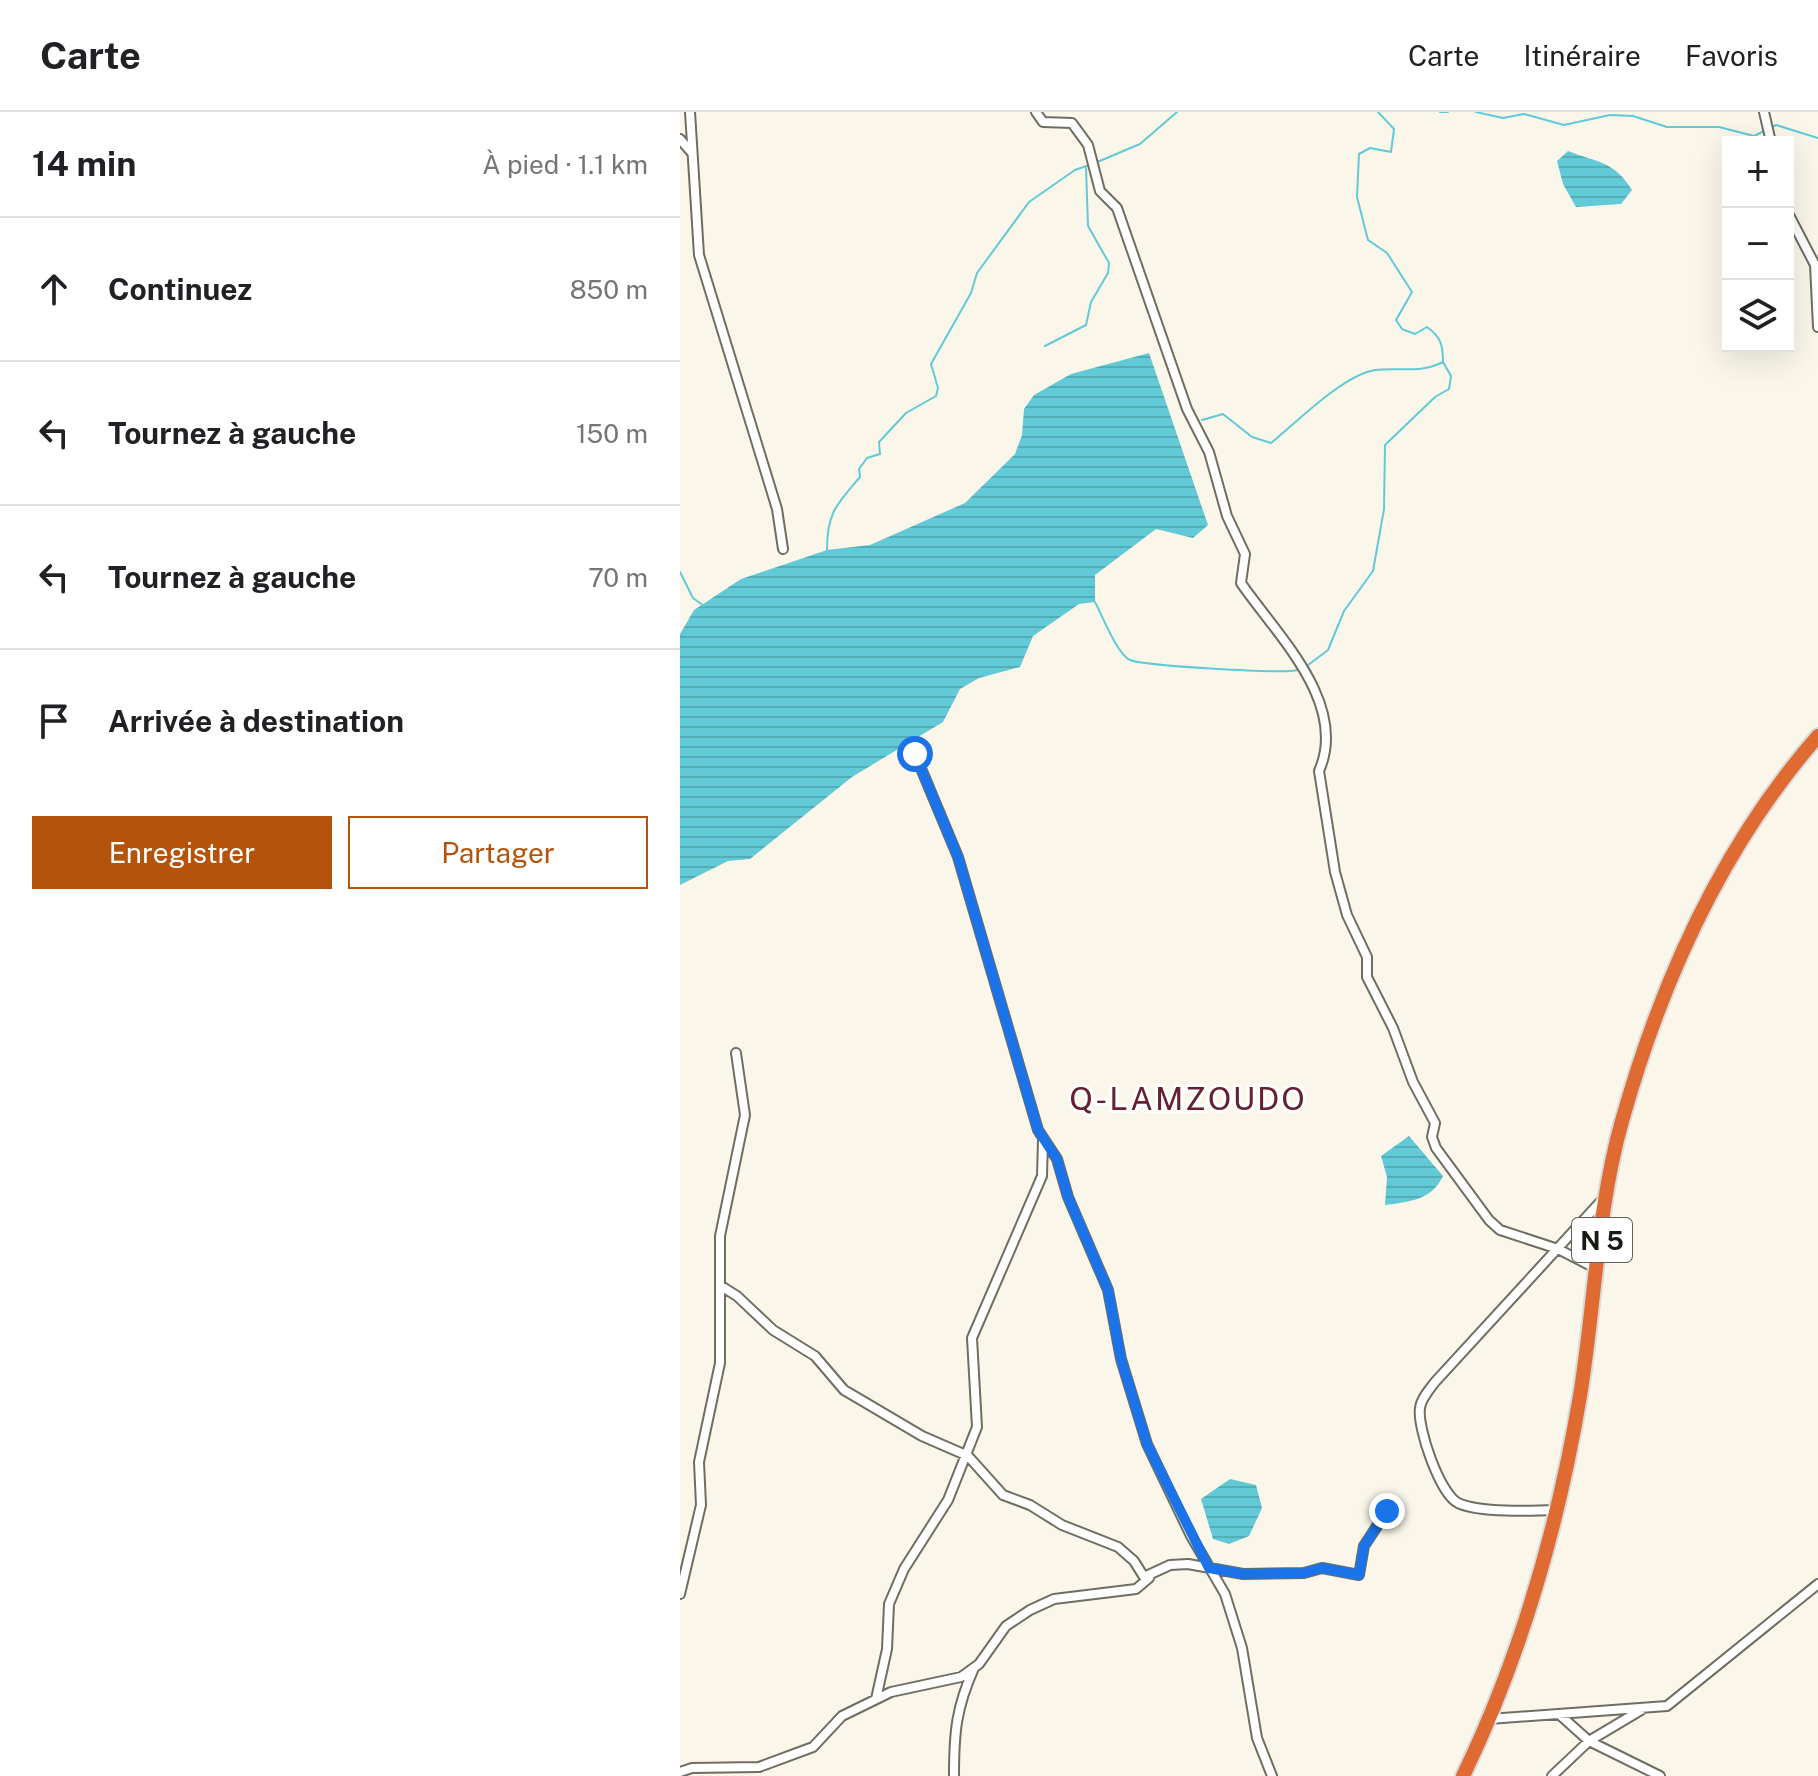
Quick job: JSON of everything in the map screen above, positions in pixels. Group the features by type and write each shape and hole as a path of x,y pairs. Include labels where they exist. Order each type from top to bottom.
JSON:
{"highway":[{"name":"N 5","path":"1463,1776 1516,1650 1557,1510 1580,1395 1621,1123 1684,950 1747,830 1818,736"}],"street":[{"path":"690,112 699,255 777,509 783,549"},
{"path":"1036,112 1043,122 1072,123 1088,145 1100,191 1117,208 1187,409 1209,452 1227,516 1245,554 1241,583 1303,668 1323,711 1325,758 1319,771 1335,872 1347,915 1367,957 1367,977 1393,1028 1413,1082 1435,1123 1432,1137 1436,1148 1467,1193 1500,1230 1558,1249 1598,1269"},
{"path":"1764,112 1770,136"},
{"path":"680,139 692,153"},
{"path":"1794,225 1815,265 1818,327"},
{"path":"876,1699 887,1649 889,1604 904,1569 948,1500 968,1456 979,1415 972,1338 1042,1176 1043,1141 958,857 915,754"},
{"path":"680,1594 701,1505 699,1462 718,1377 720,1236 745,1115 736,1053"},
{"path":"1043,1141 1057,1159 1068,1197 1108,1290 1121,1359 1147,1444 1225,1594 1242,1648 1257,1738 1272,1776"},
{"path":"1557,1510 1470,1507 1454,1501 1432,1462 1419,1416 1420,1404 1435,1382 1608,1194"},
{"path":"721,1286 737,1296 773,1330 815,1356 844,1390 922,1436 968,1456 1003,1495 1030,1505 1062,1525 1118,1547 1134,1561 1144,1577 1149,1578"},
{"path":"680,1772 692,1768 759,1767 813,1747 842,1716 876,1699 891,1692 961,1677 974,1667 1006,1626 1030,1610 1054,1599 1136,1589 1170,1565 1243,1574 1304,1573 1322,1568 1359,1575 1364,1546 1387,1511"},
{"path":"1488,1719 1667,1706 1818,1584"},
{"path":"954,1776 953,1729 961,1697 974,1667"},
{"path":"1552,1776 1589,1741 1646,1708"},
{"path":"1560,1715 1589,1741 1660,1776"}],"water":[{"path":"1568,151 1604,164 1625,180 1632,190 1621,204 1576,207 1563,184 1557,161"},
{"path":"1149,353 1208,525 1193,538 1156,529 1095,575 1095,602 1079,604 1033,636 1020,667 979,678 960,689 943,722 852,777 750,859 728,861 680,885 680,634 694,610 741,579 827,550 870,545 965,503 1015,454 1022,435 1024,409 1034,395 1071,374"},
{"path":"1409,1136 1443,1176 1426,1195 1385,1205 1387,1177 1381,1156"},
{"path":"1230,1479 1256,1485 1262,1508 1249,1536 1229,1544 1213,1539 1201,1499"}],"waterway":[{"path":"1095,163 1140,144 1177,112"},
{"path":"1202,420 1223,414 1252,437 1271,443 1335,390 1362,374 1375,370 1426,368 1443,362 1440,342 1432,331 1427,327 1415,334 1402,329 1396,320 1412,292 1387,253 1368,240 1357,197 1359,154 1370,148 1391,152 1394,129 1378,112"},
{"path":"1440,112 1448,112"},
{"path":"1476,112 1503,118 1524,114 1564,125 1610,115 1633,116 1667,127 1719,127 1754,136 1764,131"},
{"path":"1770,128 1776,125 1818,138"},
{"path":"827,550 831,517 860,477 859,469 867,458 880,454 879,442 906,413 936,396 938,388 931,364 971,293 977,273 1029,202 1075,170 1089,165"},
{"path":"1045,346 1086,325 1091,302 1108,273 1109,263 1088,226 1086,168"},
{"path":"1304,668 1328,650 1344,611 1373,571 1384,509 1385,445 1435,397 1449,389 1451,376 1443,362"},
{"path":"680,572 693,598 704,606"},
{"path":"1095,602 1115,642 1130,660 1214,669 1298,670"}],"district":[{"name":"Q-LAMZOUDO","path":"1188,1098"}],"route":[{"path":"915,754 958,857 1038,1130 1057,1159 1068,1197 1112,1301 1112,1321 1121,1359 1147,1444 1209,1568 1243,1574 1304,1573 1322,1568 1359,1575 1364,1546 1375,1524 1387,1511"}]}
